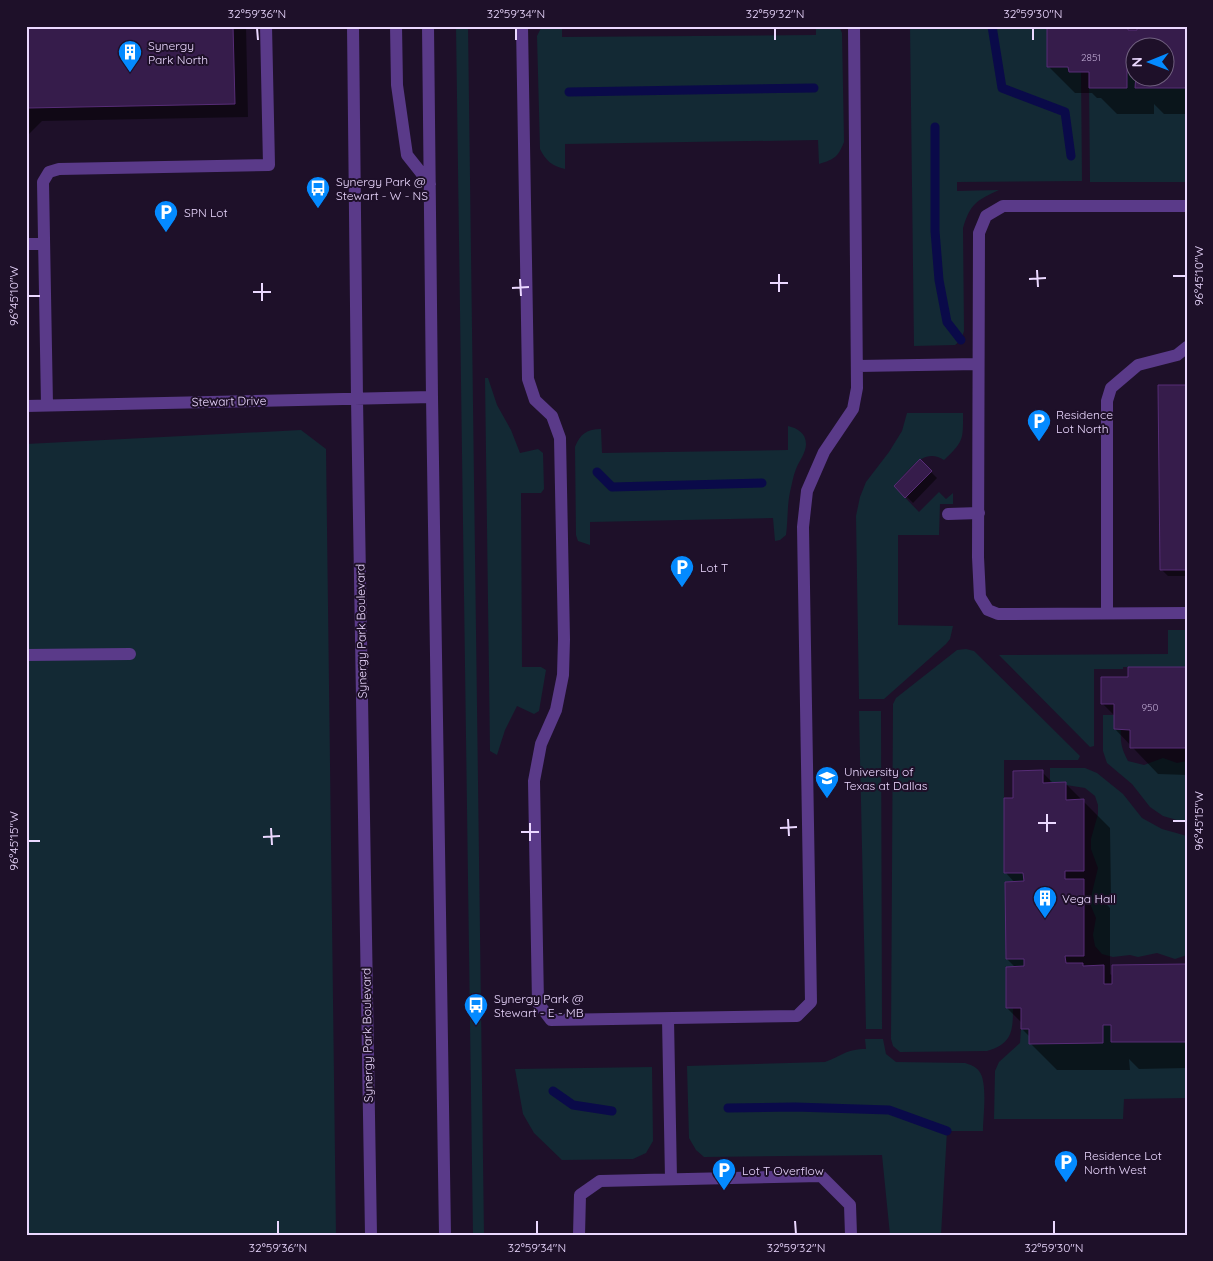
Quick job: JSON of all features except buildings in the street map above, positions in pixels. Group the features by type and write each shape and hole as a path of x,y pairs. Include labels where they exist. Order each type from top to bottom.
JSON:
{"street":[{"path":"47,405 43,182 49,172 60,169 269,165 266,26"},
{"name":"Synergy Park Boulevard","path":"353,26 357,399 371,1235"},
{"path":"396,26 397,85 407,156 430,184"},
{"path":"428,26 445,1235"},
{"path":"522,26 528,379 535,400 552,416 560,438 564,675 556,710 541,744 534,781 538,1003 551,1020 798,1016 811,1002 803,527 807,491 824,452 853,409 857,388 854,26"},
{"path":"1187,206 1002,206 986,216 979,232 978,364 980,597 988,610 998,614 1187,613"},
{"path":"26,244 44,244"},
{"path":"1107,614 1107,400 1111,388 1138,365 1177,355 1187,346"},
{"path":"858,366 978,364"},
{"name":"Stewart Drive","path":"26,406 432,397"},
{"path":"948,514 978,513"},
{"path":"26,656 130,654"},
{"path":"668,1019 671,1179"},
{"path":"579,1235 580,1195 600,1181 821,1176 850,1205 851,1235"}],"shaded area":[{"path":"456,26 468,26 484,1235 473,1235"},
{"path":"542,26 562,26 562,37 816,35 816,26 839,26 842,33 844,142 835,157 819,164 818,140 565,144 565,169 556,166 547,160 540,149 537,36"},
{"path":"910,26 1047,26 1069,72 1081,72 1082,181 957,182 957,191 999,190 975,204 968,213 963,228 964,331 961,340 955,345 914,346"},
{"path":"1089,88 1187,88 1187,182 1090,182"},
{"path":"485,378 488,378 497,405 511,430 520,453 538,449 543,453 544,489 541,493 521,493 522,667 541,667 546,670 539,711 534,714 517,706 505,730 497,755 490,751"},
{"path":"907,413 963,413 961,440 951,454 944,460 929,456 923,458 910,468 894,486 919,512 939,492 946,499 953,493 953,504 940,504 939,535 898,535 898,625 953,626 950,639 946,644 884,699 859,699 856,516 860,497 866,482 902,431"},
{"path":"788,426 800,432 806,440 806,447 795,472 790,492 786,535 780,540 775,541 773,518 590,522 590,545 578,541 576,535 575,447 579,439 588,431 601,429 602,453 788,450"},
{"path":"301,430 326,449 336,1235 26,1235 26,444"},
{"path":"1168,630 1187,630 1187,667 1094,669 1094,746 1090,747 999,655 1168,654"},
{"path":"966,649 974,651 1080,756 1078,760 1004,760 1004,873 1023,873 1024,881 1005,882 1006,959 1024,959 1024,966 1006,967 1006,1008 1013,1008 1009,1036 1002,1045 987,1051 900,1052 893,1046 891,1039 893,704 896,698 957,650"},
{"path":"859,711 881,711 882,1029 866,1029"},
{"path":"1103,715 1114,715 1114,729 1121,730 1122,746 1128,761 1144,765 1163,758 1177,763 1187,761 1187,823 1163,816 1150,807 1132,784 1107,763 1103,751"},
{"path":"1050,768 1085,768 1097,773 1123,794 1142,818 1162,829 1187,836 1187,955 1175,959 1157,953 1138,957 1130,955 1113,957 1102,954 1095,946 1093,935 1096,918 1091,906 1091,897 1098,868 1091,849 1091,839 1098,814 1098,805 1095,796 1085,788 1066,785 1066,782 1050,783"},
{"path":"1103,1025 1111,1025 1111,1042 1187,1042 1187,1098 1124,1099 1123,1119 994,1119 995,1071 999,1062 1020,1043 1021,1029 1029,1029 1030,1044 1103,1043"},
{"path":"865,1039 883,1039 886,1054 896,1062 965,1063 976,1068 982,1076 984,1091 983,1131 947,1131 941,1235 890,1235 882,1155 704,1157 696,1150 689,1138 687,1066 825,1062 849,1052 866,1049"},
{"path":"652,1067 653,1141 646,1153 633,1159 562,1160 534,1133 523,1114 515,1069"}],"waterway":[{"path":"992,26 1002,88 1065,112 1071,156"},
{"path":"569,92 814,88"},
{"path":"935,127 935,231 939,280 947,322 961,340"},
{"path":"597,472 612,487 762,483"},
{"path":"553,1091 573,1105 612,1111"},
{"path":"728,1108 795,1107 889,1110 947,1131"}],"place":[{"name":"Synergy Park North","path":"130,73"},
{"name":"Synergy Park @ Stewart - W - NS","path":"318,209"},
{"name":"SPN Lot","path":"166,233"},
{"name":"Residence Lot North","path":"1039,442"},
{"name":"Lot T","path":"682,588"},
{"name":"University of Texas at Dallas","path":"827,799"},
{"name":"Vega Hall","path":"1045,919"},
{"name":"Synergy Park @ Stewart - E - MB","path":"476,1026"},
{"name":"Residence Lot North West","path":"1066,1183"},
{"name":"Lot T Overflow","path":"724,1191"}]}
